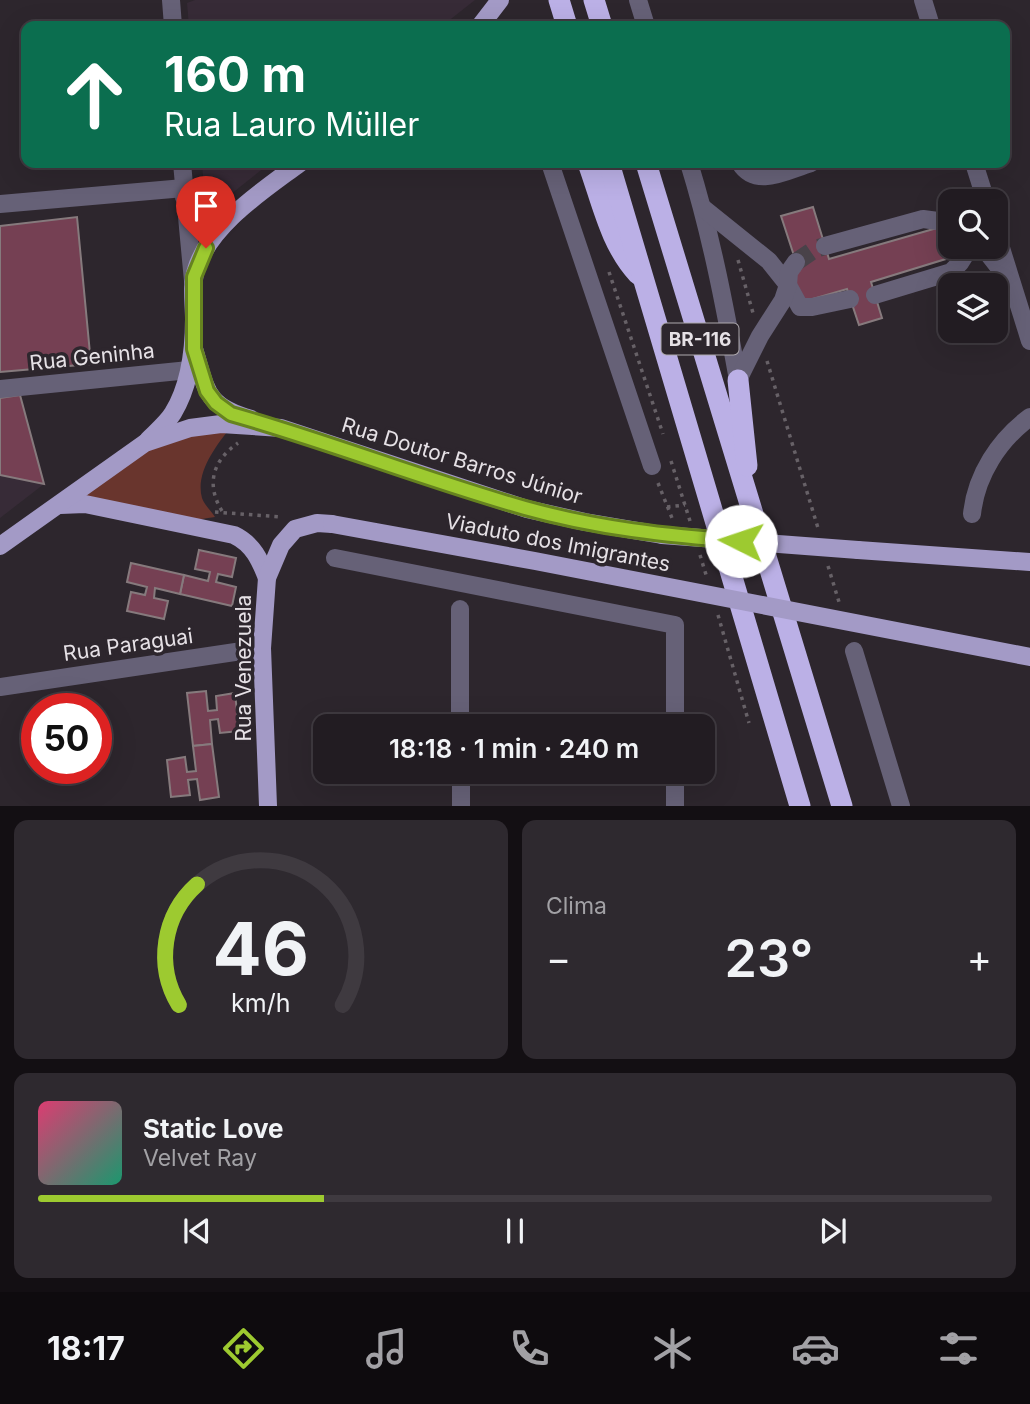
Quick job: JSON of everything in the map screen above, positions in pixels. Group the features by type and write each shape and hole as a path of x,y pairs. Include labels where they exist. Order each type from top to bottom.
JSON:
{"highway":[{"path":"550,0 552,21"},
{"path":"559,0 565,21"},
{"path":"594,0 601,21"},
{"path":"590,168 617,245 628,263 645,281"},
{"name":"BR-116","path":"611,168 800,806"},
{"name":"BR-116","path":"648,168 842,806"},
{"path":"738,380 753,517"},
{"name":"BR-116","path":"791,777 793,806"}],"main road":[{"path":"484,21 500,0"},
{"path":"145,443 172,415 184,387 194,349 195,270 206,248 239,210 294,168"},
{"path":"194,349 207,391 220,407 231,414 281,428"},
{"name":"Rua Doutor Barros Júnior","path":"0,546 145,443 190,428 215,424 281,428 527,509 662,536 1030,562"},
{"path":"59,505 85,504 234,535 245,541 254,551 267,578"},
{"name":"Rua Venezuela","path":"268,806 262,648 267,578 277,553 290,533 299,526 329,523"},
{"name":"Viaduto dos Imigrantes","path":"329,523 1030,657"}],"street":[{"path":"171,0 173,21"},
{"path":"638,0 644,21"},
{"path":"923,0 929,21"},
{"path":"182,168 193,285"},
{"path":"552,168 652,466"},
{"path":"690,168 727,319 738,380"},
{"path":"745,168 754,176 764,178 795,168"},
{"path":"976,168 978,189"},
{"path":"976,168 982,189"},
{"path":"0,204 184,192"},
{"path":"184,192 196,207 212,214 223,215 239,210"},
{"path":"702,208 769,261 788,285 800,307 850,299"},
{"path":"825,246 923,219 938,221"},
{"path":"875,295 951,272 962,259"},
{"path":"992,259 1013,286"},
{"path":"1004,259 1030,341"},
{"path":"738,380 760,336 783,300 788,275 796,262"},
{"name":"Rua Geninha","path":"0,389 189,370"},
{"path":"972,514 976,489 989,463 1007,437 1030,416"},
{"path":"335,558 675,625 675,714"},
{"path":"460,609 460,714"},
{"name":"Rua Paraguai","path":"0,687 262,648"},
{"path":"854,651 901,806"},
{"path":"461,784 461,806"},
{"path":"675,784 675,806"}],"path":[{"path":"607,263 665,440"},
{"path":"230,520 214,497 212,481 217,463 241,441"},
{"path":"652,466 667,507 685,505 669,453"}],"shaded area":[{"path":"195,0 475,0 448,21 189,21 187,3"},
{"path":"202,168 264,168 226,198 204,189"},
{"path":"230,428 208,460 201,479 202,498 215,517 195,520 80,495 155,444"},
{"path":"0,475 44,484 0,518"}],"building":[{"path":"813,207 829,259 937,228 938,259 946,259 871,282 882,318 859,325 847,289 799,303 789,273 799,271 781,216"},
{"path":"77,217 91,364 0,372 0,226"},
{"path":"20,395 44,484 0,475 0,398"},
{"path":"199,550 236,558 232,577 218,574 216,582 236,587 232,606 180,594 184,575 208,581 210,572 195,569"},
{"path":"131,563 184,575 180,594 155,588 154,598 168,601 164,619 127,611 131,592 145,595 147,587 127,582"},
{"path":"206,691 208,711 217,710 216,696 235,693 239,731 220,733 218,719 210,720 212,744 193,746 187,693"},
{"path":"212,744 219,797 200,800 197,779 188,780 190,795 171,797 167,760 185,757 187,772 196,771 193,746"}],"tunnel":[{"path":"796,262 815,249 825,246"}],"route":[{"path":"206,248 195,270 193,285 194,349 207,391 216,403 231,414 527,509 662,536 741,541"}]}
